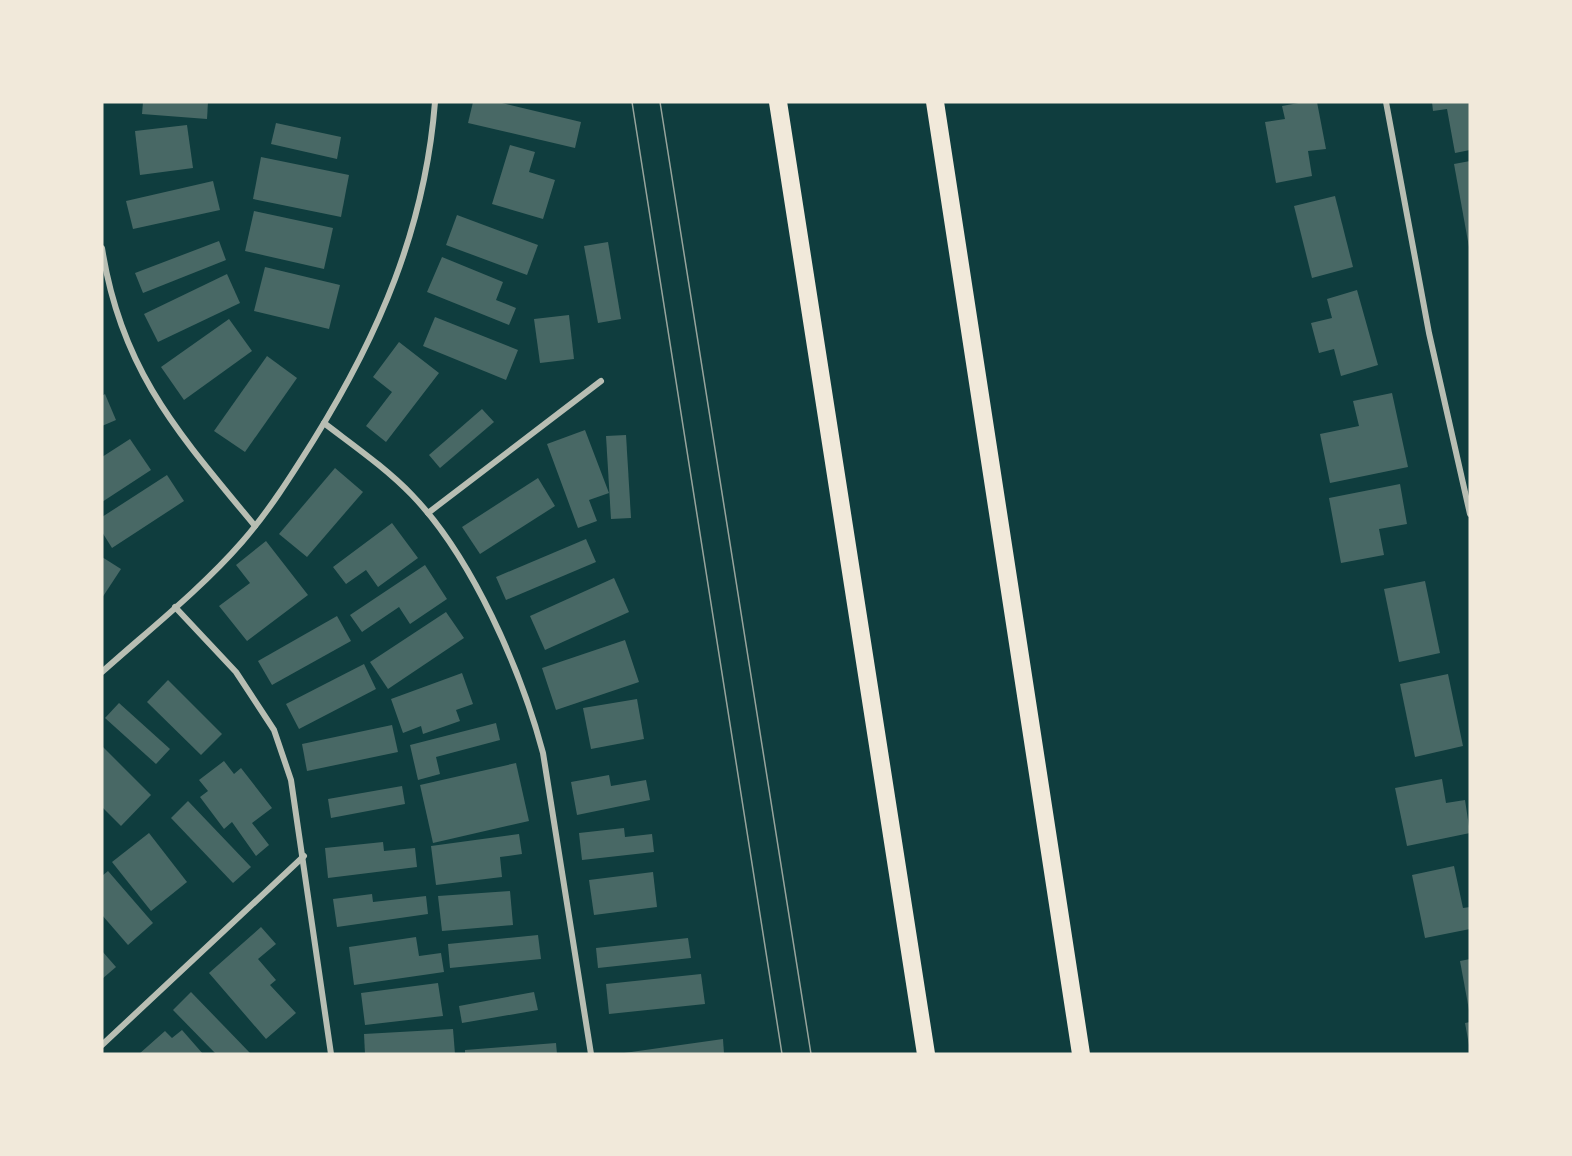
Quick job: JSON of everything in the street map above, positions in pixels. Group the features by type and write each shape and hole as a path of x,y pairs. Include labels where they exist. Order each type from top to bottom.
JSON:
{"highway":[{"path":"778,102 926,1054"},
{"path":"935,102 1081,1054"}],"street":[{"path":"102,672 224,561 274,501 324,423 370,336 404,258 423,189 435,102"},
{"path":"1386,102 1429,333 1470,514"},
{"path":"102,248 120,325 153,394 185,442 255,526"},
{"path":"428,513 601,381"},
{"path":"324,423 390,475 428,513 454,551 486,609 515,672 535,724 548,783 591,1054"},
{"path":"174,607 236,672 274,730 291,780 304,856 330,1054"},
{"path":"102,1046 304,856"}],"building":[{"path":"143,102 208,102 207,119 142,114"},
{"path":"473,102 498,102 581,122 575,148 468,123"},
{"path":"1317,102 1326,149 1308,151 1312,176 1276,183 1265,122 1285,119 1282,106"},
{"path":"1432,102 1470,102 1470,150 1455,153 1447,109 1433,111"},
{"path":"276,123 341,137 337,159 271,144"},
{"path":"187,125 193,168 140,175 135,131"},
{"path":"510,145 535,152 529,172 555,180 543,219 492,204"},
{"path":"261,157 349,175 341,217 253,199"},
{"path":"1470,161 1470,247 1469,247 1454,164"},
{"path":"213,181 220,210 133,229 126,201"},
{"path":"1335,196 1353,267 1312,278 1294,206"},
{"path":"254,211 333,228 324,269 245,251"},
{"path":"457,215 538,245 527,275 446,245"},
{"path":"219,241 226,260 143,293 135,273"},
{"path":"608,242 621,319 598,323 584,246"},
{"path":"442,257 503,282 496,300 516,308 509,325 427,292"},
{"path":"265,267 340,285 329,329 254,311"},
{"path":"227,274 240,303 158,342 144,314"},
{"path":"1357,290 1378,365 1341,376 1334,349 1319,353 1311,323 1332,318 1327,299"},
{"path":"569,315 574,359 540,363 534,319"},
{"path":"435,317 518,350 506,380 423,346"},
{"path":"229,319 252,351 184,400 161,367"},
{"path":"399,342 439,373 386,442 366,426 392,392 373,377"},
{"path":"267,356 297,378 245,452 214,431"},
{"path":"1392,393 1408,467 1330,483 1320,434 1359,426 1353,401"},
{"path":"105,394 116,420 102,426 102,396"},
{"path":"482,409 494,422 440,468 429,455"},
{"path":"585,430 609,493 589,500 597,521 578,528 547,444"},
{"path":"626,435 631,518 611,519 606,436"},
{"path":"130,439 151,470 102,502 102,457"},
{"path":"335,468 363,492 307,557 279,534"},
{"path":"167,475 184,501 112,548 102,532 102,517"},
{"path":"538,478 555,506 480,554 462,527"},
{"path":"1400,484 1407,524 1379,529 1384,555 1341,563 1329,498"},
{"path":"392,523 418,558 378,587 366,570 346,584 333,567"},
{"path":"586,539 596,562 506,600 496,577"},
{"path":"266,541 308,595 247,641 219,606 250,583 236,565"},
{"path":"102,557 121,569 102,598"},
{"path":"425,565 447,599 410,624 399,607 362,632 350,615"},
{"path":"614,578 629,612 545,650 530,616"},
{"path":"1425,581 1440,653 1399,662 1384,589"},
{"path":"446,612 464,638 388,689 370,662"},
{"path":"337,616 351,641 272,685 258,661"},
{"path":"625,640 639,682 556,710 542,668"},
{"path":"364,664 376,689 299,729 286,704"},
{"path":"462,673 473,704 456,710 460,721 423,734 421,726 403,733 391,699"},
{"path":"1448,674 1463,746 1415,757 1400,684"},
{"path":"168,680 222,734 201,755 147,702"},
{"path":"637,699 644,739 591,749 583,708"},
{"path":"119,703 170,749 156,764 105,718"},
{"path":"496,723 500,740 436,757 440,774 418,780 410,745"},
{"path":"392,725 398,752 307,771 302,744"},
{"path":"102,746 151,795 121,826 102,807"},
{"path":"224,761 234,774 241,768 272,808 252,823 269,845 256,856 232,822 224,829 200,797 208,791 199,780"},
{"path":"516,763 529,821 433,843 420,785"},
{"path":"609,775 611,786 646,780 650,800 577,815 571,782"},
{"path":"1442,779 1446,803 1465,800 1470,833 1407,846 1395,788"},
{"path":"402,786 405,804 331,818 328,799"},
{"path":"188,801 251,867 233,883 171,818"},
{"path":"624,828 625,837 652,834 654,852 582,860 579,833"},
{"path":"149,833 187,882 151,911 112,862"},
{"path":"519,834 522,854 500,857 502,877 436,885 431,846"},
{"path":"383,842 384,851 415,848 417,867 328,878 325,848"},
{"path":"1454,866 1463,908 1470,907 1470,929 1425,938 1412,875"},
{"path":"108,871 153,923 128,945 102,915 102,876"},
{"path":"653,872 657,907 594,915 589,880"},
{"path":"510,891 513,925 442,931 438,896"},
{"path":"372,894 373,902 426,896 428,914 337,927 333,899"},
{"path":"261,927 276,944 258,959 276,980 270,985 296,1013 266,1039 209,973"},
{"path":"538,935 541,959 450,968 448,944"},
{"path":"416,937 419,956 441,953 444,972 354,985 349,947"},
{"path":"688,938 691,958 598,968 596,948"},
{"path":"102,951 116,967 102,979"},
{"path":"1470,959 1470,1010 1469,1010 1460,961"},
{"path":"701,974 705,1004 609,1014 606,984"},
{"path":"438,983 443,1016 365,1025 361,993"},
{"path":"191,992 251,1054 216,1054 173,1010"},
{"path":"534,992 538,1010 462,1023 459,1006"},
{"path":"1470,1022 1470,1045 1469,1045 1465,1023"},
{"path":"453,1029 455,1054 365,1054 364,1034"},
{"path":"182,1030 203,1054 139,1054 165,1031 172,1038"},
{"path":"723,1039 724,1054 624,1054 624,1053"},
{"path":"556,1043 557,1054 465,1054 465,1050"}],"tram line":[{"path":"632,102 782,1054"},
{"path":"660,102 811,1054"}]}
